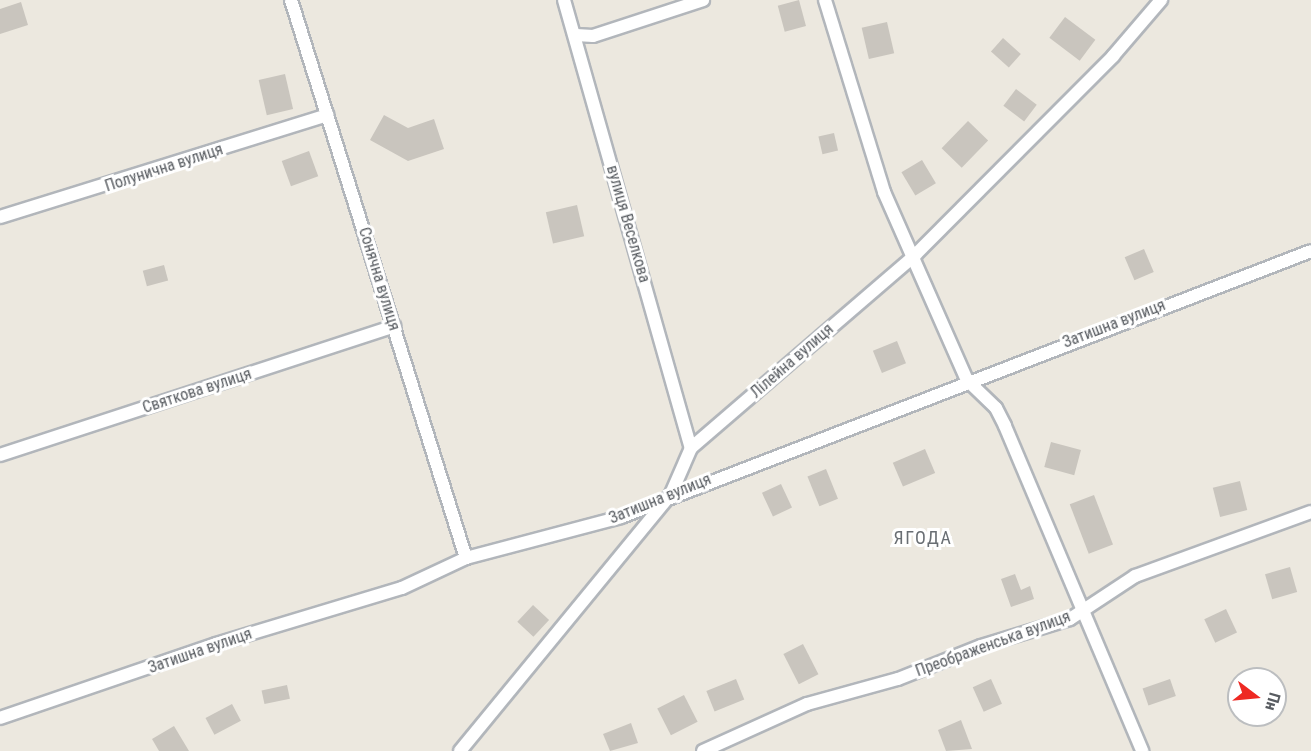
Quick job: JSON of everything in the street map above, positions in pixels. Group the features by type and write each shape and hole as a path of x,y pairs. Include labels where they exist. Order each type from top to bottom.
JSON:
{"street":[{"name":"Сонячна вулиця","path":"291,0 466,558"},
{"name":"вулиця Веселкова","path":"564,0 576,35 691,448"},
{"path":"576,35 593,36 703,0"},
{"path":"825,0 884,192 915,255 967,380 996,408 1084,608 1143,751"},
{"name":"Лілейна вулиця","path":"460,751 671,494 691,448 915,255 1113,56 1161,0"},
{"name":"Полунична вулиця","path":"0,218 327,115"},
{"name":"Затишна вулиця","path":"0,718 216,644 402,588 466,558 621,517 671,494 1311,251"},
{"name":"Святкова вулиця","path":"0,455 394,326"},
{"name":"Преображенська вулиця","path":"703,751 807,704 898,679 981,646 1070,619 1135,576 1311,512"}],"building":[{"path":"799,0 806,26 785,32 778,6"},
{"path":"21,2 28,25 0,34 0,9"},
{"path":"1065,17 1095,40 1080,61 1049,38"},
{"path":"887,22 894,53 869,59 862,28"},
{"path":"1003,38 1021,54 1009,67 991,51"},
{"path":"285,74 293,109 267,115 259,80"},
{"path":"1016,89 1037,105 1024,121 1003,106"},
{"path":"384,115 408,128 434,119 444,149 408,161 370,140"},
{"path":"968,121 988,140 962,168 942,148"},
{"path":"834,133 838,151 822,154 818,137"},
{"path":"309,151 318,176 291,186 282,161"},
{"path":"922,160 936,183 915,196 901,172"},
{"path":"577,205 584,236 553,243 546,212"},
{"path":"1144,249 1154,272 1134,280 1125,257"},
{"path":"164,265 168,280 147,286 143,271"},
{"path":"897,341 906,363 882,373 873,351"},
{"path":"1051,442 1081,450 1074,475 1044,467"},
{"path":"925,449 935,473 903,487 893,463"},
{"path":"826,469 838,499 819,506 807,476"},
{"path":"1240,481 1247,510 1220,517 1213,488"},
{"path":"781,484 792,508 773,516 762,493"},
{"path":"1094,495 1113,544 1089,554 1070,504"},
{"path":"1290,567 1297,592 1272,599 1265,574"},
{"path":"1015,574 1021,590 1030,586 1034,599 1011,607 1001,579"},
{"path":"533,605 549,620 533,637 517,622"},
{"path":"1226,609 1237,633 1215,643 1204,619"},
{"path":"803,644 818,674 799,684 783,654"},
{"path":"736,679 744,699 715,711 706,691"},
{"path":"991,679 1002,704 984,712 973,687"},
{"path":"1170,679 1176,696 1148,705 1143,688"},
{"path":"287,685 290,699 264,704 262,690"},
{"path":"684,695 698,722 671,735 657,709"},
{"path":"232,704 241,721 214,735 206,718"},
{"path":"961,720 972,749 946,751 938,730"},
{"path":"631,723 638,743 610,751 603,734"},
{"path":"174,726 189,751 159,751 152,739"}],"district":[{"name":"ЯГОДА","path":"923,538"}]}
